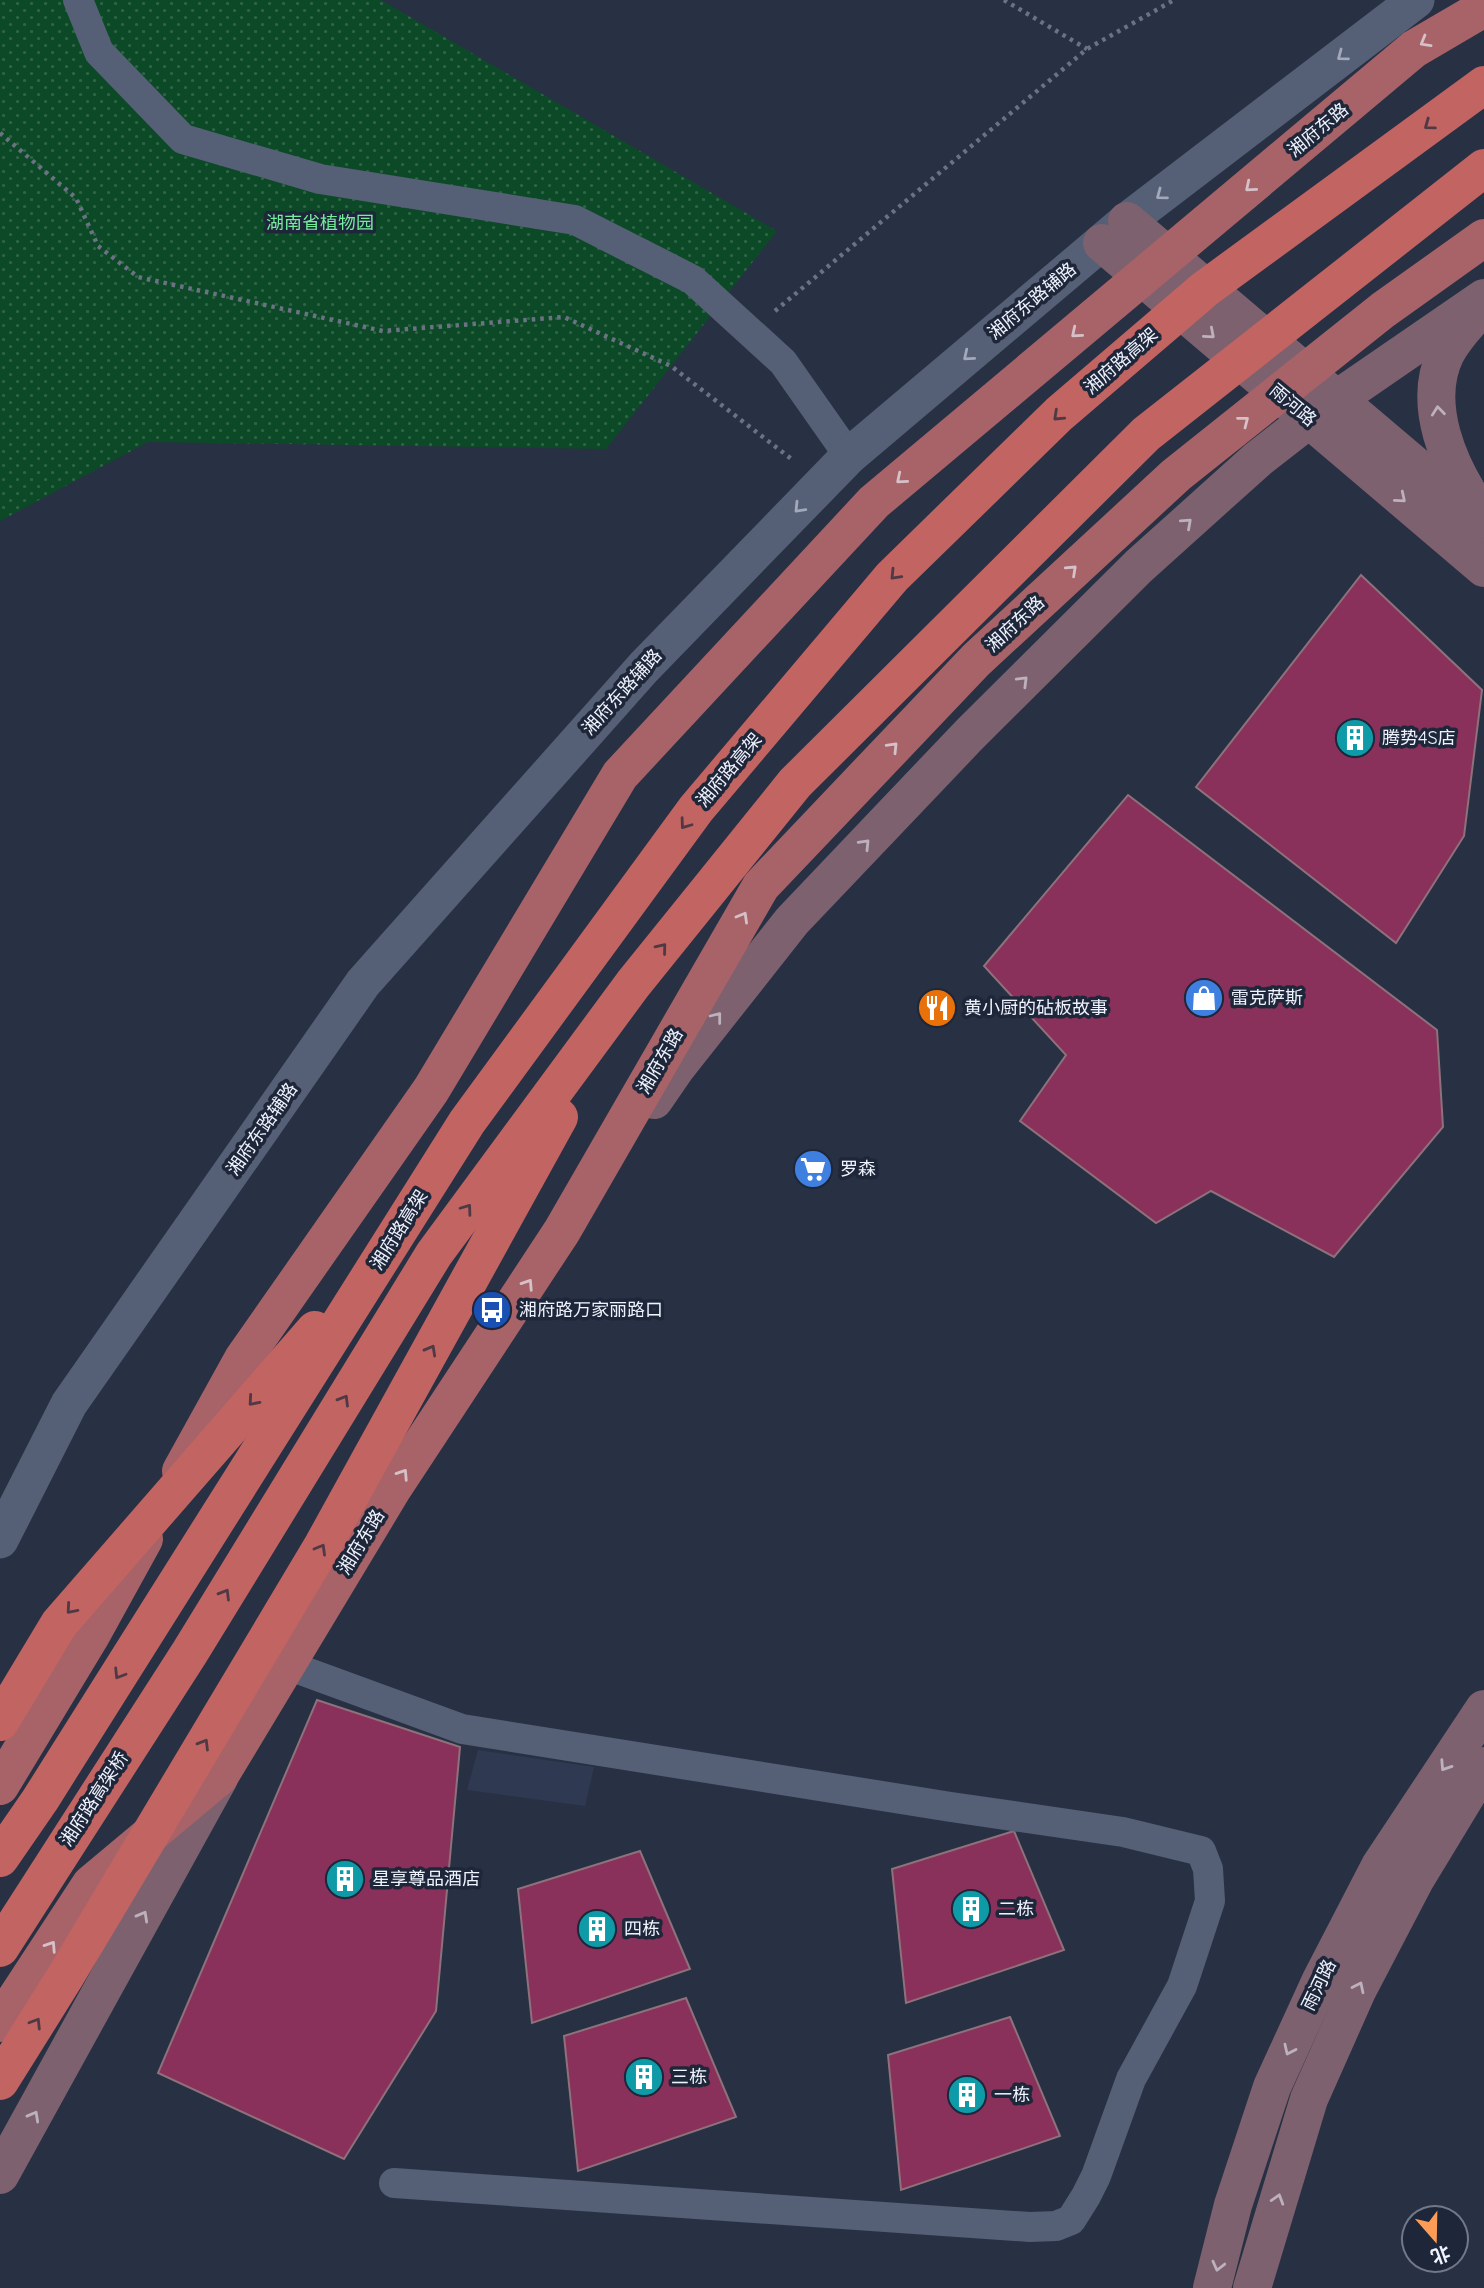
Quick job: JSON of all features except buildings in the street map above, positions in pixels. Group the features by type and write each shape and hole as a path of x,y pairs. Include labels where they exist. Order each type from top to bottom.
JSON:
{"highway":[{"name":"湘府路高架","path":"0,1858 40,1800 467,1122 696,809 892,578 1059,414 1205,289 1484,85"},
{"path":"0,2081 323,1545 633,984 795,783 1146,435 1484,168"},
{"name":"湘府路高架桥","path":"0,1948 190,1652 434,1254 633,984"},
{"path":"0,1722 59,1624 394,1238"}],"main road":[{"name":"湘府东路","path":"0,1786 90,1637 243,1359 431,1090 620,775 874,502 1414,49 1484,8"},
{"name":"雨河路","path":"1115,232 1322,409 1484,524"},
{"name":"湘府东路","path":"0,2023 91,1884 219,1777 393,1488 562,1231 761,886 976,660 1176,475 1383,310 1484,238"},
{"path":"562,1231 676,1068 792,921 968,735 1139,566 1248,469 1322,409 1484,298"},
{"path":"1484,306 1460,332 1446,354 1438,379 1437,398 1438,417 1448,453 1471,499 1484,517"},
{"name":"雨河路","path":"1322,409 1356,459 1484,568"},
{"path":"1248,469 1272,457 1294,451 1317,450 1356,459"},
{"name":"雨河路","path":"1212,2288 1233,2205 1272,2087 1321,1980 1380,1866 1484,1709"},
{"name":"雨河路","path":"1252,2288 1309,2099 1346,2015 1415,1880 1484,1766"},
{"path":"0,2175 219,1777"}],"street":[{"path":"78,0 99,52 183,139 320,179 575,220 693,280 783,362 849,456"},
{"name":"湘府东路辅路","path":"0,1539 69,1404 363,983 644,667 849,456 1115,232 1416,0"},
{"path":"287,1665 462,1729 1123,1832 1201,1851 1209,1870 1210,1901 1181,1986 1131,2079 1086,2196 1071,2220 1056,2226 1016,2226 394,2183"}],"path":[{"path":"1004,0 1087,49"},
{"path":"751,332 1087,49 1174,0"},
{"path":"0,133 76,198 99,246 138,277 383,331 564,317 671,366 822,483"}],"shaded area":[{"path":"478,1750 594,1767 585,1806 467,1790"}],"green space":[{"name":"湖南省植物园","path":"0,0 381,0 777,231 606,449 148,442 0,521"}],"place":[{"name":"腾势4S店","path":"1355,738"},
{"name":"雷克萨斯","path":"1204,998"},
{"name":"黄小厨的砧板故事","path":"937,1008"},
{"name":"罗森","path":"813,1169"},
{"name":"湘府路万家丽路口","path":"492,1310"},
{"name":"星享尊品酒店","path":"345,1879"},
{"name":"二栋","path":"971,1909"},
{"name":"四栋","path":"597,1929"},
{"name":"三栋","path":"644,2077"},
{"name":"一栋","path":"967,2095"}]}
